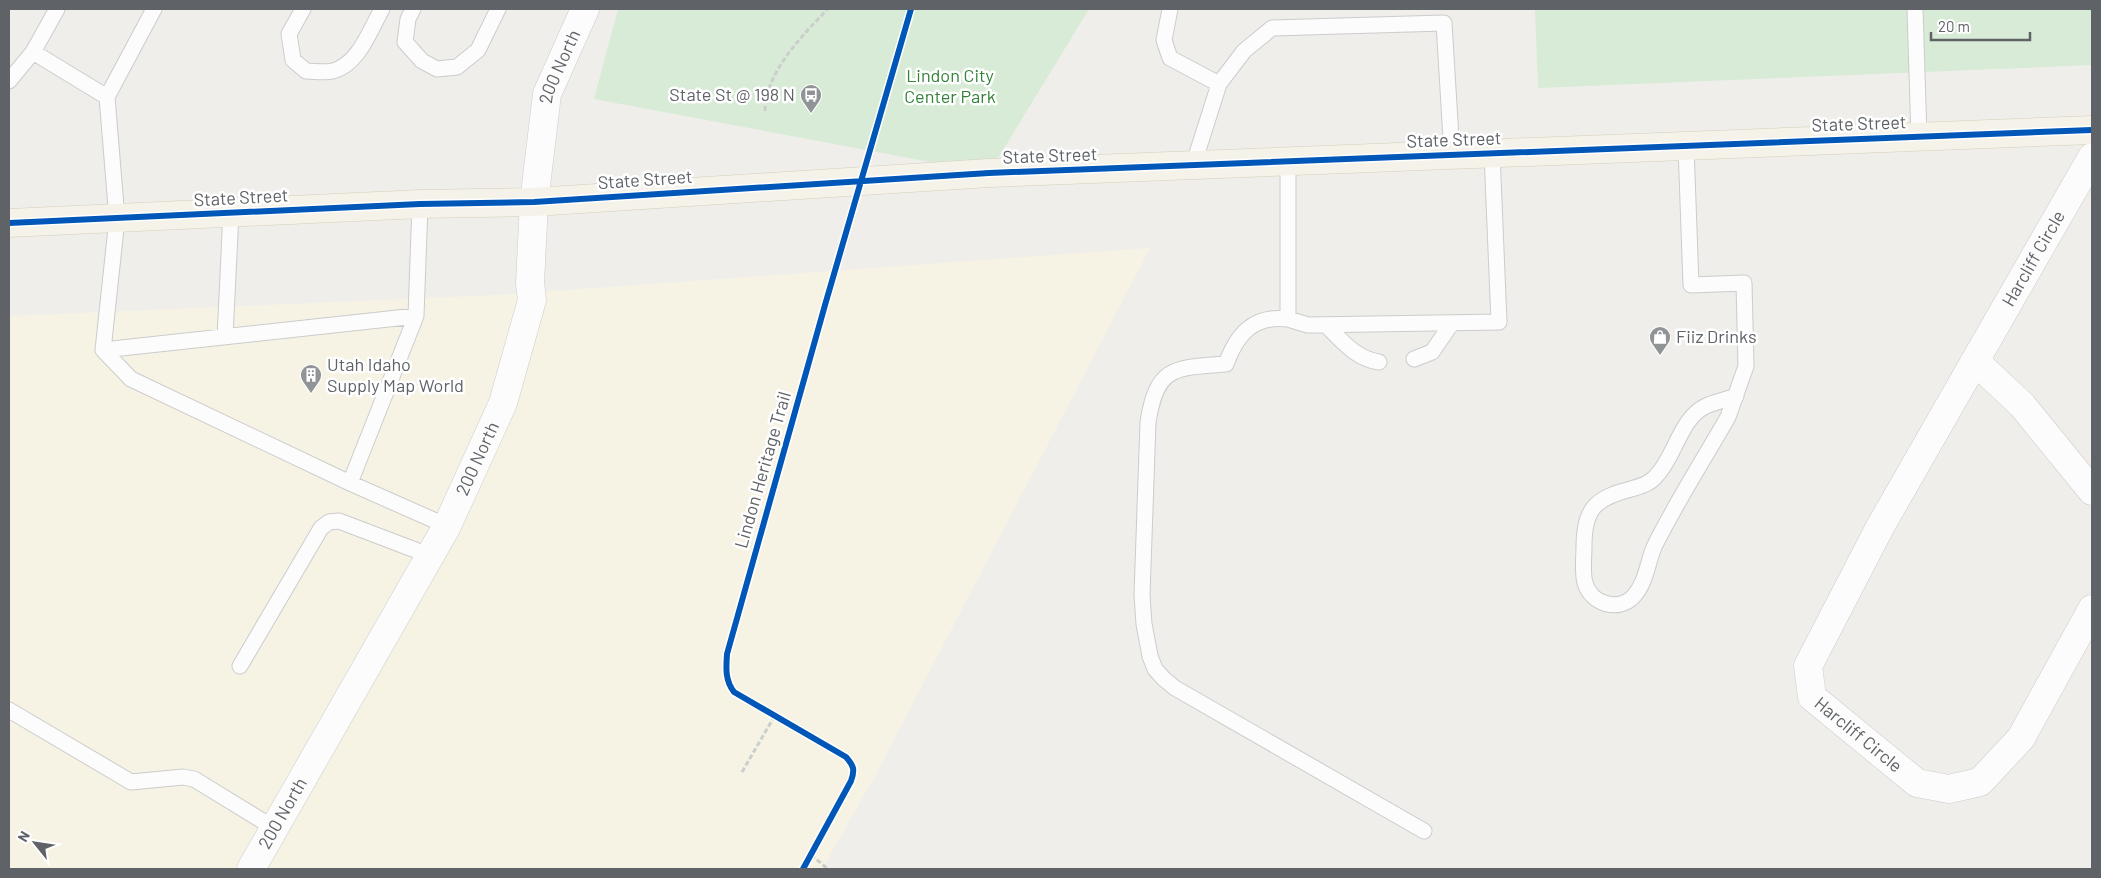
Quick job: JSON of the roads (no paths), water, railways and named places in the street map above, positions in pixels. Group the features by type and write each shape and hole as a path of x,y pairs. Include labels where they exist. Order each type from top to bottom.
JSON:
{"main road":[{"name":"State Street","path":"9,223 420,204 534,202 989,174 2092,130"}],"street":[{"name":"200 North","path":"250,869 431,556 447,526 504,403 532,300 530,283 534,202 547,94 585,9"},
{"name":"Harcliff Circle","path":"2092,157 1880,526 1808,666 1812,697 1917,783 1949,789 1980,782 2021,738 2092,609"},
{"path":"1975,361 2022,405 2092,491"}],"lane":[{"path":"9,81 33,52 57,9"},
{"path":"154,9 107,97 116,218 103,350 131,379 350,483 447,526"},
{"path":"302,9 289,34 293,60 306,71 332,71 348,64 360,49 382,9"},
{"path":"413,9 408,19 405,42 422,61 436,69 457,67 478,50 498,9"},
{"path":"1170,9 1164,40 1170,58 1219,84"},
{"path":"1915,9 1919,137"},
{"path":"1193,166 1219,84 1244,51 1272,28 1444,23 1452,155"},
{"path":"33,52 107,97"},
{"path":"1686,146 1691,285 1744,283 1746,366 1736,396 1728,417 1654,547 1642,585 1627,602 1613,605 1606,604 1593,597 1588,591 1584,576 1584,533 1590,510 1612,494 1652,481 1659,473 1689,422 1703,407 1736,396"},
{"path":"1424,830 1176,688 1155,669 1150,656 1144,624 1142,594 1148,422 1151,403 1158,386 1168,374 1181,368 1226,364 1242,334 1253,324 1267,318 1288,319 1308,325 1499,322 1492,153"},
{"path":"1288,162 1288,319"},
{"path":"350,483 416,316 420,204"},
{"path":"225,337 231,213"},
{"path":"103,350 416,316"},
{"path":"1414,359 1432,352 1452,322"},
{"path":"1326,325 1357,354 1371,361 1379,362"},
{"path":"240,666 321,528 328,522 339,521 431,556"},
{"path":"9,710 131,782 183,777 194,779 274,828"}],"place":[{"name":"State St @ 198 N","path":"811,114"},
{"name":"Fiiz Drinks","path":"1660,356"},
{"name":"Utah Idaho Supply Map World","path":"311,394"}],"park label":[{"name":"Lindon City Center Park","path":"950,86"}]}
